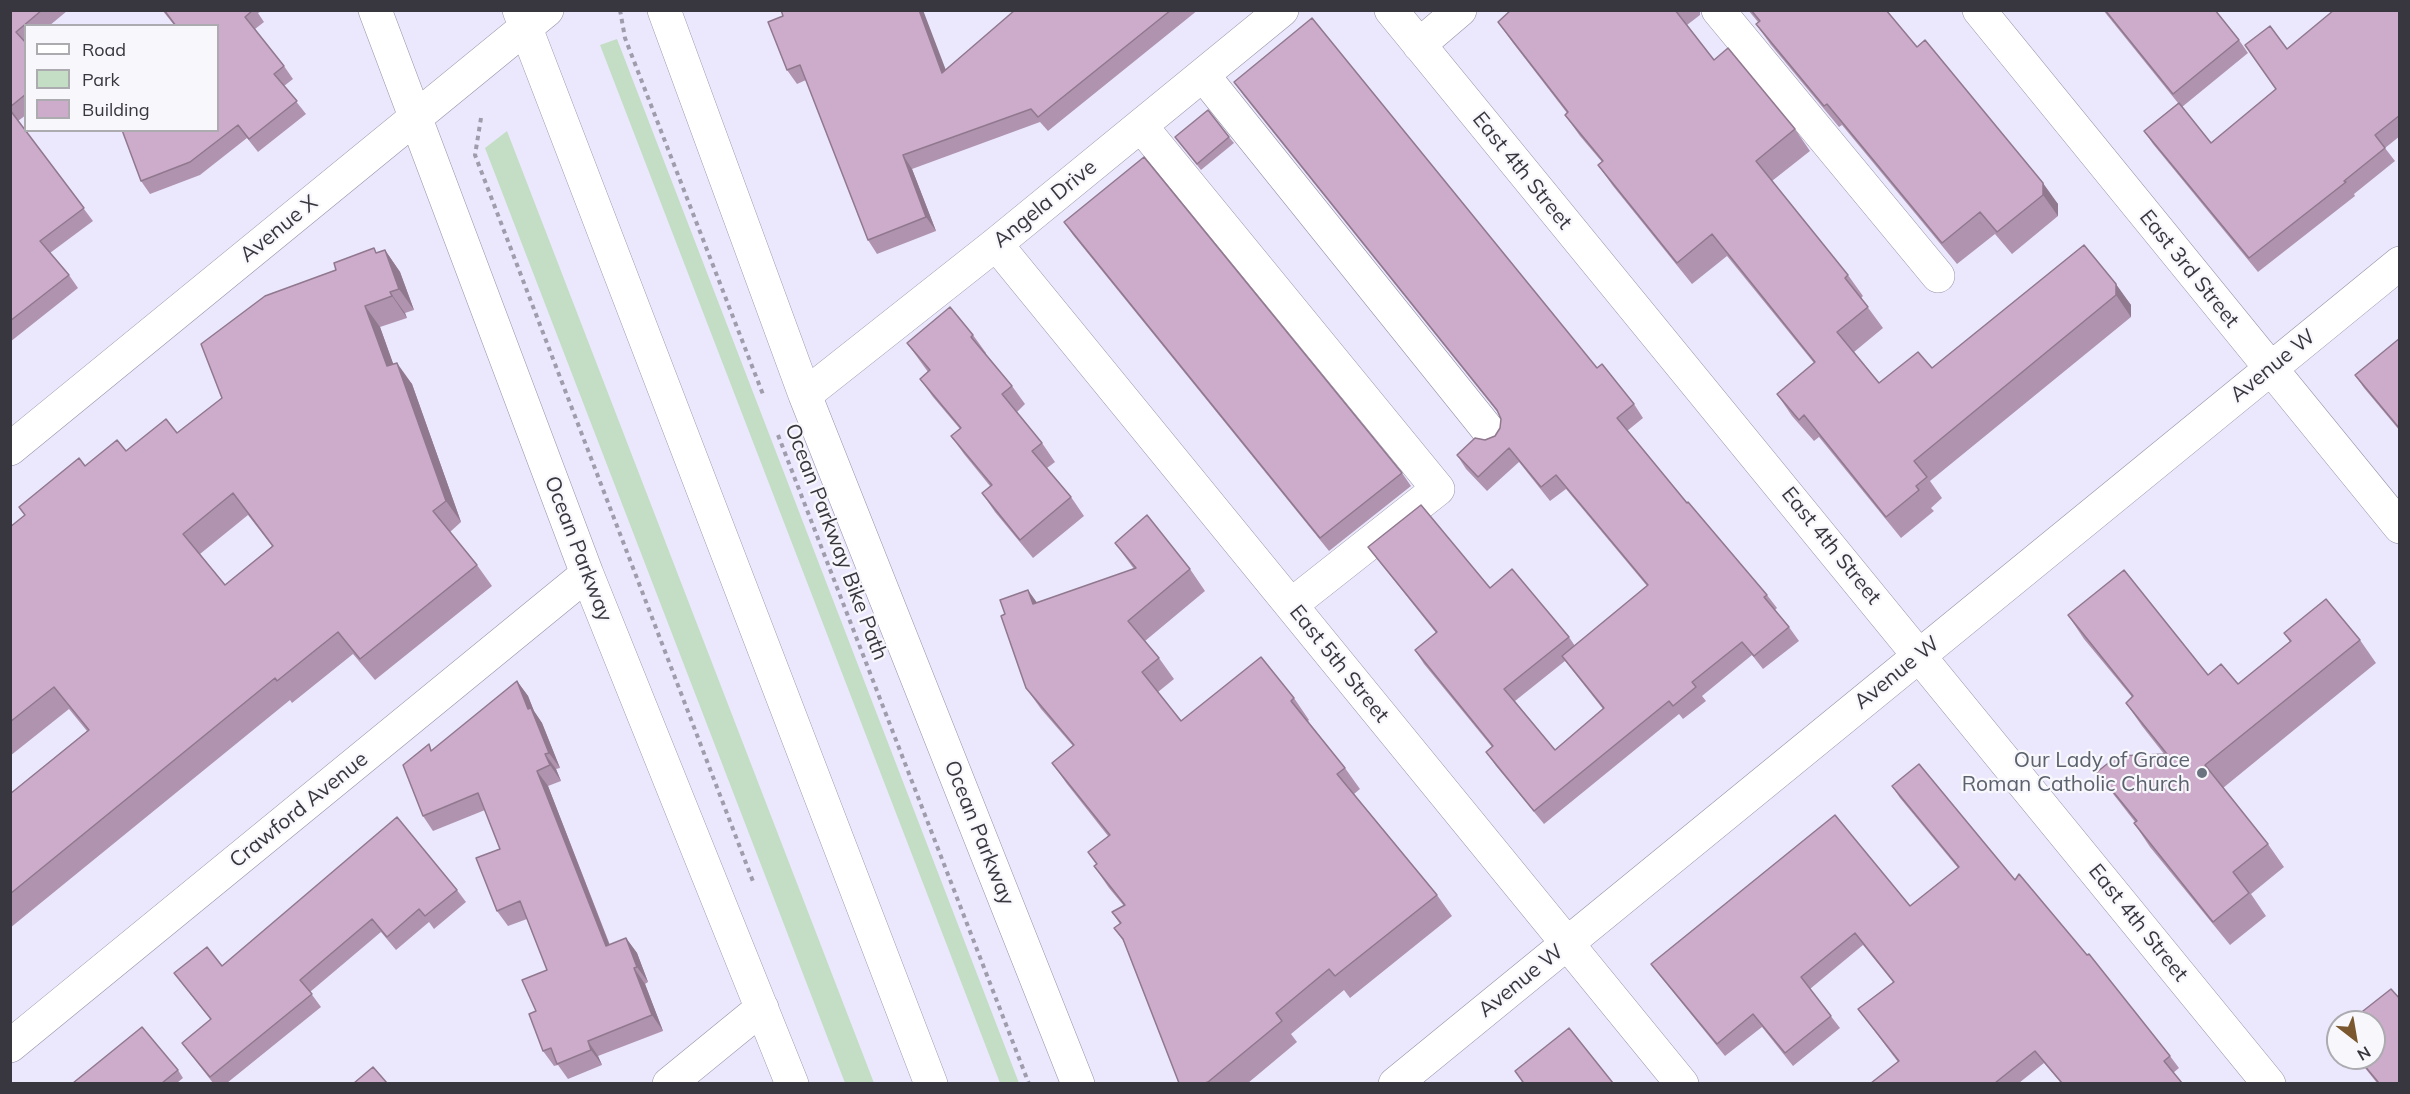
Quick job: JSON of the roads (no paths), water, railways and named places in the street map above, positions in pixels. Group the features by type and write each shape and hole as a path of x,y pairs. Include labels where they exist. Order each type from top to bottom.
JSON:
{"street":[{"name":"Ocean Parkway","path":"375,10 587,574 792,1083"},
{"name":"Ocean Parkway","path":"664,10 805,395 1078,1083"},
{"name":"Angela Drive","path":"805,395 996,244 1282,10"},
{"name":"East 4th Street","path":"1391,10 2269,1083"},
{"path":"1419,45 1460,10"},
{"path":"1718,10 1938,276"},
{"name":"East 3rd Street","path":"1979,10 2400,527"},
{"name":"Avenue X","path":"10,448 416,117 530,16"},
{"path":"530,16 931,1083"},
{"path":"1203,75 1492,435"},
{"path":"1141,126 1438,489 1291,604"},
{"name":"East 5th Street","path":"996,244 1682,1083"},
{"name":"Avenue W","path":"1395,1083 2400,264"},
{"name":"Crawford Avenue","path":"10,1046 587,574"},
{"path":"669,1083 762,1008"}],"place":[{"name":"Our Lady of Grace Roman Catholic Church","path":"2202,773"}]}
